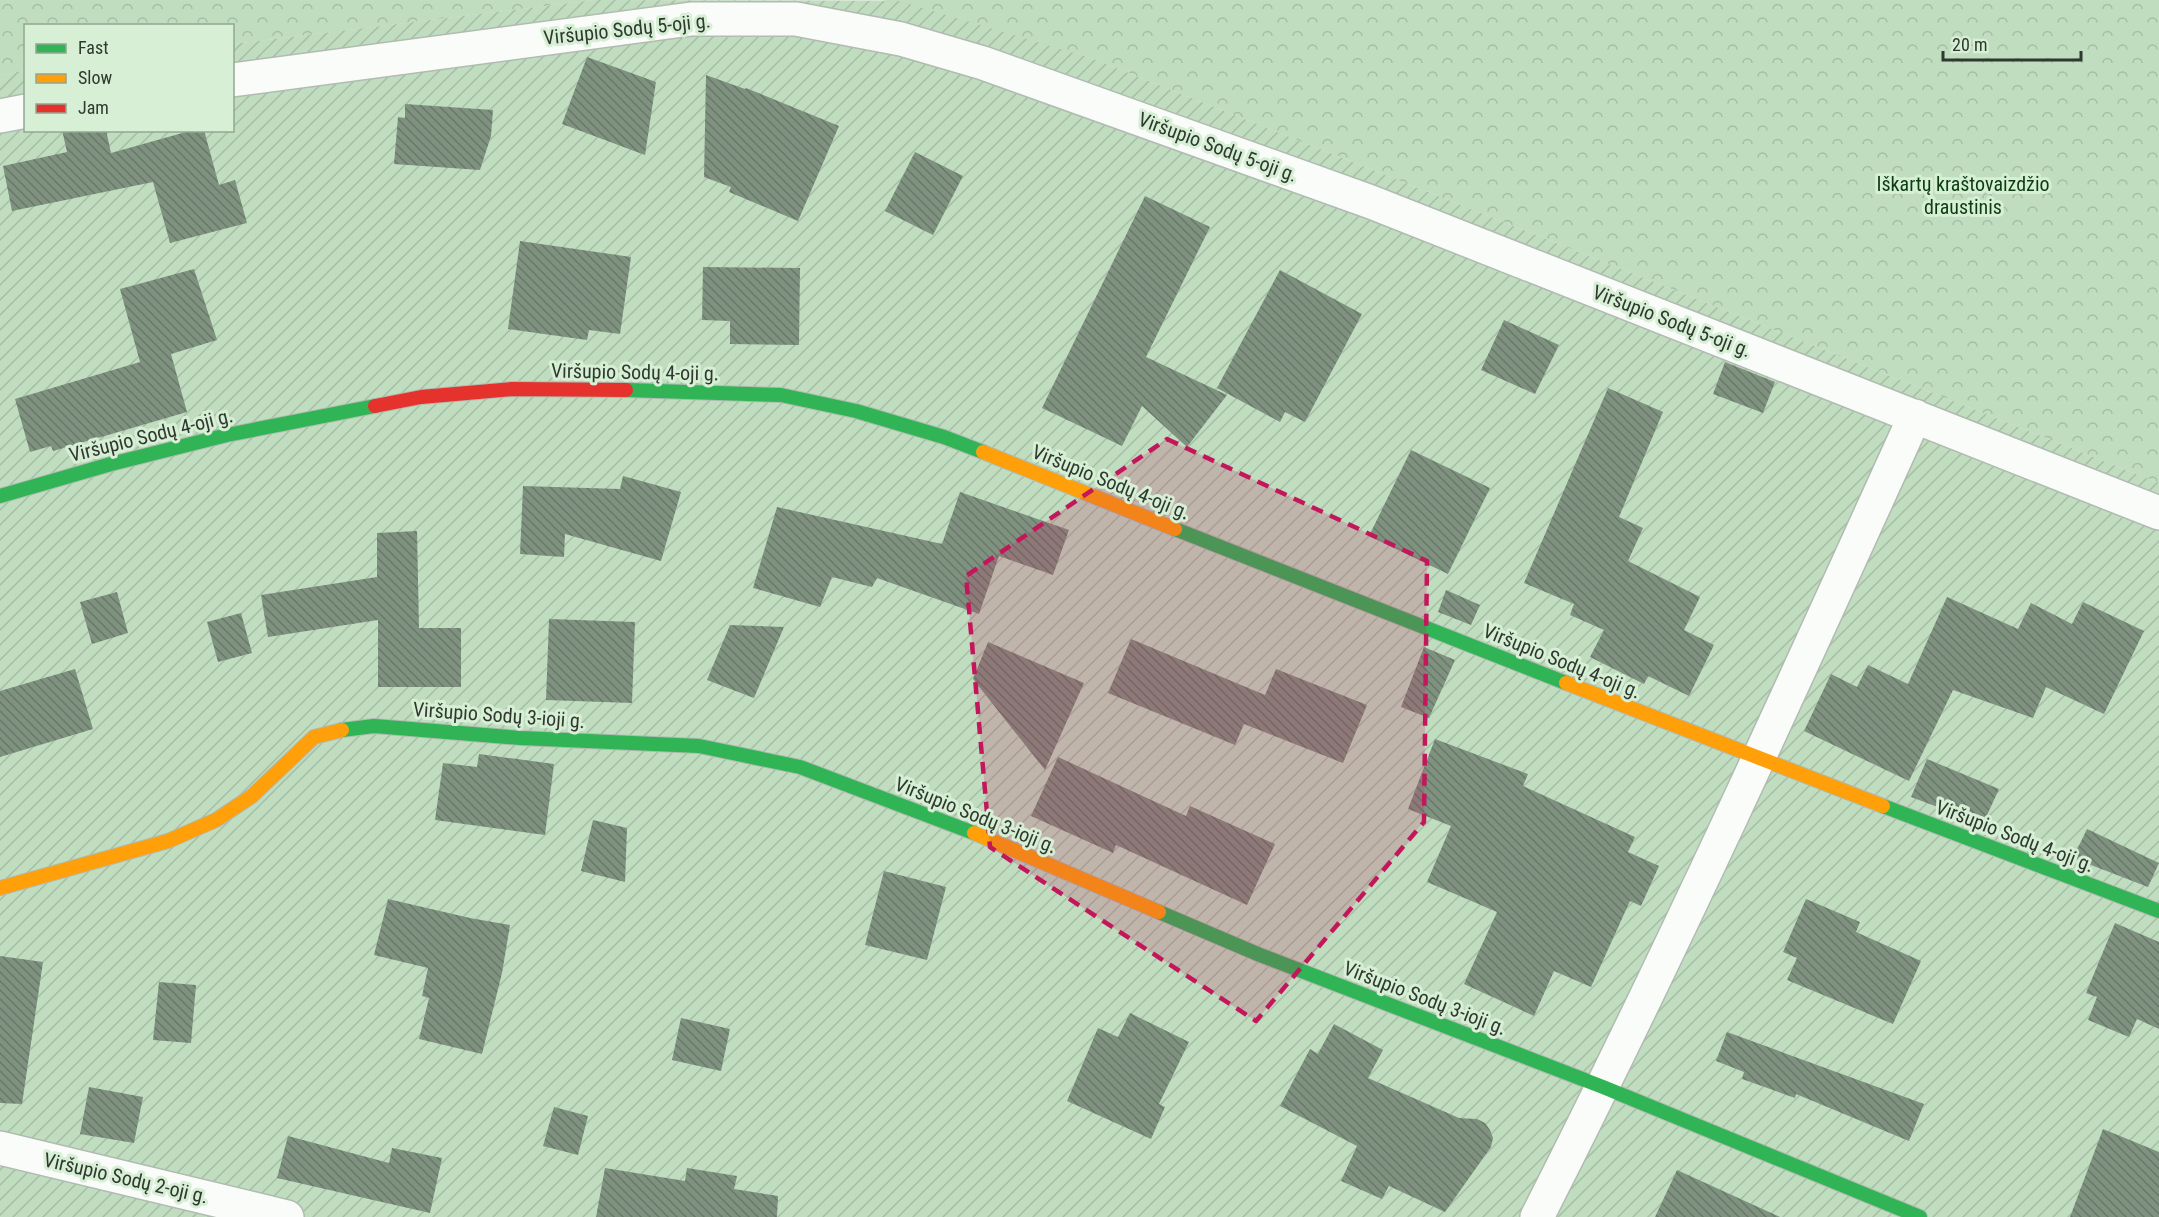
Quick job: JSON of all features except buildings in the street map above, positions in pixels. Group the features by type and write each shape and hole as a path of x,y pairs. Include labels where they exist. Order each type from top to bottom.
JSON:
{"street":[{"name":"Viršupio Sodų 5-oji g.","path":"234,80 691,19 796,19 901,39 983,63 1371,202 2159,513"},
{"path":"0,116 24,111"},
{"name":"Viršupio Sodų 4-oji g.","path":"0,496 111,464 227,435 421,397 512,389 642,390 781,396 856,411 944,437 1760,760 2159,912"},
{"path":"1537,1217 1603,1087 1760,760 1915,416"},
{"name":"Viršupio Sodų 3-ioji g.","path":"0,888 168,841 216,820 252,796 314,737 332,731 374,726 521,738 699,746 800,767 960,827 1260,955 1603,1087 1920,1217"},
{"name":"Viršupio Sodų 2-oji g.","path":"0,1148 287,1217"}],"highlighted area":[{"path":"1167,439 1427,561 1424,822 1256,1021 990,847 966,576"}],"green space":[{"path":"0,0 595,0 234,44 234,24 24,24 24,70 0,76"},
{"path":"595,0 899,1 1091,58 2159,483 2159,1217 0,1217 0,76 24,70 24,132 234,132 234,44"},
{"name":"Iškartų kraštovaizdžio draustinis","path":"883,0 2159,0 2159,483 1091,58"}],"traffic: fast":[{"path":"626,390 781,395 856,411 944,437 983,452"},
{"path":"0,496 111,464 227,435 375,406"},
{"path":"1175,529 1566,683"},
{"path":"342,730 374,726 521,738 699,746 800,767 974,833"},
{"path":"1883,806 2159,911"},
{"path":"1159,912 1260,955 1603,1087 1920,1217"}],"traffic: slow":[{"path":"983,452 1175,529"},
{"path":"1566,683 1883,806"},
{"path":"0,888 168,841 216,820 252,796 314,737 342,730"},
{"path":"974,833 1159,912"}],"traffic: jam":[{"path":"375,406 421,397 512,389 626,390"}]}
